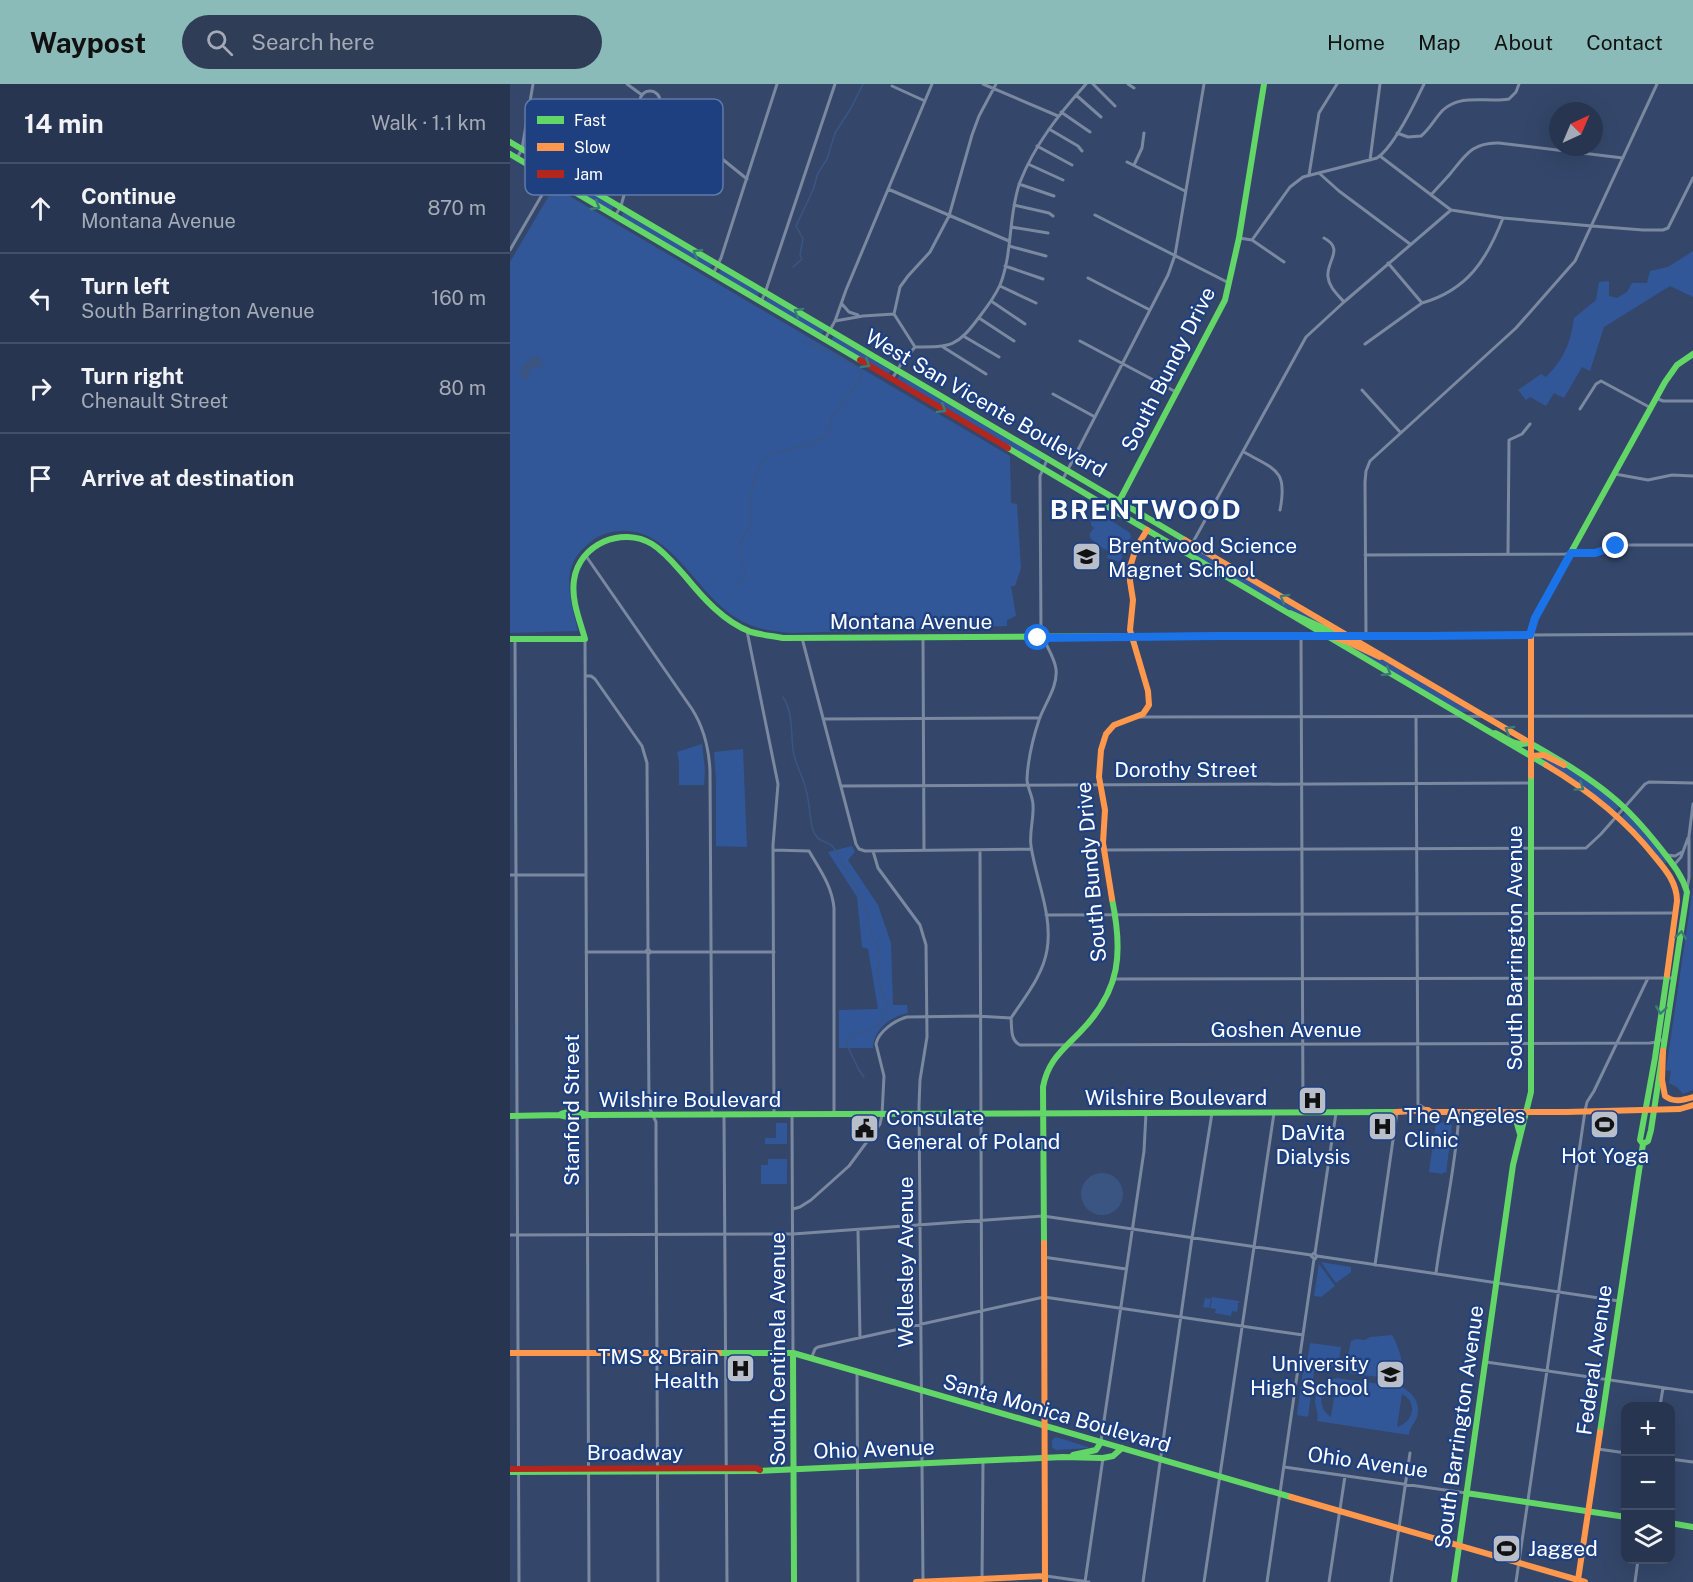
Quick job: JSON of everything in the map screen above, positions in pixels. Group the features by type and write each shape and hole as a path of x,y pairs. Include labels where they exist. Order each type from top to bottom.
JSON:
{"main road":[{"name":"South Bundy Drive","path":"1114,511 1222,305 1239,238 1264,84"},
{"name":"West San Vicente Boulevard","path":"510,142 525,151"},
{"name":"West San Vicente Boulevard","path":"579,195 1531,756 1587,791 1617,816 1641,840 1671,879 1677,891 1650,1110"},
{"name":"West San Vicente Boulevard","path":"602,195 718,266 1572,768 1595,783 1646,829 1674,865 1684,881 1687,892"},
{"name":"South Barrington Avenue","path":"1454,1582 1513,1164 1531,1092 1530,635 1535,618 1656,398 1677,365 1693,354"},
{"path":"1143,516 1147,530"},
{"path":"1140,717 1146,712 1149,698 1131,637 1130,620 1133,599 1131,564 1137,546 1147,530 1152,527 1163,527"},
{"name":"Montana Avenue","path":"585,555 598,544 617,537 627,536 647,542 664,554 716,609 736,625 747,631 767,636 1043,638 1530,635"},
{"path":"513,639 585,639 574,589 575,575 585,555"},
{"path":"1284,611 1334,633 1349,636"},
{"path":"1326,636 1348,642 1391,661"},
{"name":"South Bundy Drive","path":"1045,1579 1043,1087 1046,1071 1055,1056 1091,1019 1104,1000 1113,979 1119,951 1115,914 1103,850 1102,832 1105,808 1099,775 1104,740 1109,730 1120,720 1140,717"},
{"path":"1482,728 1501,735 1520,746 1531,742"},
{"path":"1531,756 1543,754 1559,764 1572,768"},
{"path":"1660,864 1668,863 1667,855"},
{"path":"1671,879 1670,870 1674,865"},
{"path":"1650,1110 1663,1051 1687,892"},
{"path":"1663,1051 1661,1084 1663,1093 1674,1101 1693,1097"},
{"name":"Wilshire Boulevard","path":"510,1116 1336,1113 1428,1110 1431,1112 1511,1113 1680,1109 1693,1105"},
{"name":"Federal Avenue","path":"1580,1581 1607,1379 1643,1144 1640,1140 1650,1110"},
{"path":"1511,1113 1515,1117 1520,1134"},
{"name":"Santa Monica Boulevard","path":"510,1353 793,1353 1580,1581"},
{"name":"South Centinela Avenue","path":"793,1353 794,1582"},
{"name":"Ohio Avenue","path":"1063,1457 1096,1450 1101,1442"},
{"name":"Ohio Avenue","path":"795,1469 1063,1457 1103,1458 1113,1456 1122,1448"},
{"name":"Broadway","path":"510,1471 795,1469"},
{"name":"Ohio Avenue","path":"1466,1493 1621,1516"},
{"path":"1675,1524 1693,1527"},
{"path":"916,1582 1045,1579"}],"street":[{"path":"530,99 533,84"},
{"path":"627,84 642,95"},
{"path":"652,91 654,84"},
{"path":"713,274 718,266 777,84"},
{"path":"761,302 835,84"},
{"path":"825,339 835,321 932,84"},
{"path":"983,84 1060,114 1090,132"},
{"path":"915,347 894,314 900,287 930,252 949,216 972,135 996,84"},
{"path":"915,347 943,347 958,342 991,301 1000,285 1010,241 1014,205 1028,164 1048,128 1086,84"},
{"path":"1093,84 1115,106"},
{"path":"1128,84 1134,88"},
{"path":"1062,480 1166,282 1174,255 1204,84"},
{"path":"1309,175 1319,113 1337,84"},
{"path":"1370,160 1380,84"},
{"path":"1252,240 1290,187 1297,181 1309,175 1380,156 1397,133 1425,84"},
{"path":"1397,133 1408,137 1421,136 1441,112 1455,102 1464,99 1509,99 1520,84"},
{"path":"1365,636 1364,500 1366,471 1372,459 1502,341 1575,261 1657,84"},
{"path":"892,86 926,101"},
{"path":"642,95 652,91"},
{"path":"652,91 660,99"},
{"path":"642,95 642,99"},
{"path":"1076,95 1101,117"},
{"path":"1048,128 1078,146 1082,151"},
{"path":"513,156 522,149 525,131"},
{"path":"1134,166 1142,148 1144,133"},
{"path":"1431,195 1466,154 1487,143 1623,158"},
{"path":"1037,146 1072,165"},
{"path":"1380,156 1451,210 1503,218 1592,226 1664,230 1671,225 1693,178"},
{"path":"723,160 747,179"},
{"path":"1127,162 1185,191"},
{"path":"1028,164 1063,180"},
{"path":"1319,173 1339,191 1410,244"},
{"path":"1020,184 1054,196"},
{"path":"888,189 1010,241"},
{"path":"510,249 542,195"},
{"path":"615,216 624,195"},
{"path":"1014,205 1049,213 1053,216"},
{"path":"1187,553 1306,337 1451,210"},
{"path":"1095,215 1229,283"},
{"path":"1365,344 1422,303 1449,292 1472,273 1492,245 1503,218"},
{"path":"1011,227 1048,233"},
{"path":"1239,238 1252,240 1284,262"},
{"path":"1324,238 1334,247 1328,280 1344,302"},
{"path":"1009,246 1046,256"},
{"path":"1389,263 1422,303"},
{"path":"1005,266 1043,279"},
{"path":"1088,278 1150,310"},
{"path":"1000,285 1036,303"},
{"path":"991,301 1025,324"},
{"path":"842,304 849,312 863,316"},
{"path":"835,321 894,314"},
{"path":"979,318 1014,341"},
{"path":"964,336 999,357"},
{"path":"1080,341 1177,393"},
{"path":"892,379 915,347"},
{"path":"943,347 986,374"},
{"path":"1580,409 1596,384 1601,381 1651,408"},
{"path":"1362,390 1400,432"},
{"path":"1053,394 1095,417"},
{"path":"1656,398 1663,401 1693,401"},
{"path":"1508,554 1509,441 1522,434 1530,424"},
{"path":"1244,452 1280,475 1282,484 1280,510"},
{"path":"793,1209 811,1200 849,1166 880,1124 884,1076 877,1051 878,1037 902,1018 912,1016 1011,1018 1040,972 1045,958 1048,940 1046,915 1031,849 1033,807 1028,785 1031,752 1039,718 1056,678 1054,661 1041,631 1040,476 1047,459"},
{"path":"1615,474 1648,480 1672,476 1693,476"},
{"path":"1365,555 1595,553 1622,546 1693,545"},
{"path":"585,555 697,716 708,745 712,1116"},
{"path":"747,631 778,784 773,850 774,1115"},
{"name":"Montana Avenue","path":"1530,635 1693,634"},
{"path":"1301,636 1303,1113"},
{"path":"923,637 924,850"},
{"path":"802,638 859,849 865,851 1031,849"},
{"path":"513,639 518,1116 519,1582"},
{"name":"Stanford Street","path":"585,639 589,1582"},
{"path":"585,676 595,679 642,746 648,764 650,1107 656,1122 658,1582"},
{"path":"1140,717 1693,716"},
{"path":"1416,717 1418,1104 1428,1110"},
{"path":"823,719 1039,718"},
{"path":"1103,850 1586,848 1645,784 1649,782 1693,783"},
{"name":"Dorothy Street","path":"841,786 1530,783"},
{"path":"1687,892 1693,804"},
{"path":"1674,865 1680,860 1691,836"},
{"path":"773,850 809,852 829,885 833,897 834,1115"},
{"path":"980,850 982,1408"},
{"name":"Wellesley Avenue","path":"873,851 878,868 916,920 923,932 926,945 927,1037 920,1080 923,1582"},
{"path":"1667,855 1675,856 1682,852"},
{"path":"510,875 586,874"},
{"path":"1046,915 1676,913"},
{"path":"586,952 774,952"},
{"path":"1516,1582 1585,1111 1587,1102 1648,978"},
{"path":"1113,979 1675,978"},
{"name":"Goshen Avenue","path":"1011,1018 1012,1038 1017,1044 1657,1042"},
{"path":"1657,1042 1662,1041 1665,1037"},
{"path":"1375,1264 1397,1112"},
{"path":"1101,1442 1144,1151 1146,1113"},
{"path":"1143,1582 1212,1113"},
{"path":"1204,1582 1274,1113"},
{"path":"1267,1582 1336,1113"},
{"path":"1436,1273 1457,1140 1459,1113"},
{"name":"South Centinela Avenue","path":"792,1115 793,1353"},
{"path":"724,1116 727,1582"},
{"path":"510,1235 793,1234 1043,1216 1619,1301"},
{"path":"858,1230 860,1338"},
{"path":"1043,1257 1126,1269"},
{"path":"812,1359 818,1347 1044,1297 1303,1335"},
{"path":"1486,1362 1693,1392"},
{"path":"857,1372 858,1582"},
{"path":"1661,1402 1663,1388"},
{"path":"1597,1449 1621,1452"},
{"path":"1391,1582 1410,1453"},
{"path":"1045,1579 1087,1582 1103,1458"},
{"path":"1675,1460 1693,1462"},
{"path":"982,1580 983,1461"},
{"name":"Ohio Avenue","path":"1284,1467 1466,1493"},
{"path":"1329,1582 1345,1476"},
{"path":"1635,1582 1637,1564"}],"shaded area":[{"path":"549,195 568,195 1010,456 1011,503 1017,504 1021,568 1015,586 1011,586 1016,616 1007,620 1007,626 792,633 761,628 739,620 718,604 667,549 653,539 637,532 619,531 593,540 572,564 569,586 578,631 510,633 510,262"},
{"path":"584,195 595,195 614,206 611,211"},
{"path":"624,211 713,264 710,269 621,217"},
{"path":"1693,251 1693,297 1670,286 1604,327 1590,371 1582,367 1564,398 1554,393 1546,406 1530,397 1526,400 1518,390 1541,374 1546,377 1558,364 1569,342 1574,318 1596,300 1599,282 1609,281 1609,296 1617,298 1627,292 1632,283 1647,283 1650,271 1668,267"},
{"path":"721,269 760,292 757,297 718,274"},
{"path":"768,296 825,330 821,335 765,301"},
{"path":"834,335 892,369 888,375 831,341"},
{"path":"538,355 544,365 532,369 528,373 529,378 525,381 520,374 522,365"},
{"path":"900,374 1042,458 1039,464 897,380"},
{"path":"1095,511 1101,517 1106,517 1130,533 1131,537 1123,551 1121,562 1107,558 1109,551 1090,538 1090,533 1094,528 1091,525 1091,516"},
{"path":"1195,548 1331,629 1286,609 1192,554"},
{"path":"1343,643 1388,662 1471,712 1460,712"},
{"path":"702,744 704,785 679,785 677,752"},
{"path":"743,749 747,847 716,846 714,752"},
{"path":"1536,756 1546,758 1577,774 1619,806 1615,811 1587,789"},
{"path":"1625,812 1667,858 1666,863 1662,863 1622,817"},
{"path":"852,846 855,852 848,860 878,905 891,943 893,1005 907,1005 908,1013 895,1017 884,1025 876,1035 873,1048 839,1048 839,1010 878,1009 868,949 862,947 857,897 828,852"},
{"path":"1693,887 1693,1090 1683,1094 1669,1083 1671,1071 1666,1070"},
{"path":"1436,1122 1450,1123 1452,1126 1446,1173 1443,1172 1443,1174 1429,1172"},
{"path":"776,1123 787,1123 787,1144 765,1144 765,1138 776,1138"},
{"path":"768,1159 787,1159 787,1184 761,1184 761,1165 768,1165"},
{"path":"1102,1173 1117,1179 1123,1194 1117,1209 1102,1215 1087,1209 1081,1194 1087,1179"},
{"path":"1321,1262 1351,1267 1351,1272 1336,1283"},
{"path":"1319,1264 1335,1286 1321,1297 1314,1296"},
{"path":"1212,1297 1239,1301 1237,1312 1232,1311 1231,1316 1215,1313 1216,1309 1210,1308"},
{"path":"1205,1298 1211,1299 1209,1308 1203,1307"},
{"path":"1392,1335 1400,1355 1402,1376 1396,1379 1347,1373 1351,1341"},
{"path":"1310,1343 1341,1347 1338,1368 1315,1365 1308,1417 1297,1415 1304,1363 1307,1363"},
{"path":"1336,1378 1406,1389 1413,1395 1418,1407 1417,1417 1409,1435 1317,1421 1315,1402 1317,1393 1324,1384","holes":["1336,1384 1331,1417 1323,1408 1322,1398 1326,1389","1402,1394 1410,1402 1412,1412 1407,1421 1397,1427"]},
{"path":"1056,1437 1088,1448 1056,1450 1052,1447 1052,1440"}],"waterway":[{"path":"793,267 802,259 800,255 803,239 796,226 813,190 818,173 827,159 835,133 863,84"},
{"path":"734,587 744,579 740,542 750,526 750,501 755,476 764,460 771,454 809,444 827,436 833,416 861,378 860,371 851,364 802,341"},
{"path":"783,697 790,716 794,755 805,785 813,830 817,837 834,848 857,889 866,908 872,935 880,954 878,979 885,1001 885,1014 877,1026 854,1035 846,1043 864,1077"}],"traffic: fast":[{"path":"1114,511 1225,300 1239,238 1264,84"},
{"path":"510,142 525,151"},
{"path":"510,154 525,163"},
{"path":"580,195 860,360"},
{"path":"600,195 1185,540"},
{"path":"1554,583 1665,382 1677,365 1693,354"},
{"path":"1008,448 1546,765"},
{"path":"510,639 585,639 576,610 573,588 578,567 593,548 615,538 628,537 640,539 657,547 723,616 741,628 763,635 783,638 1176,636"},
{"path":"1290,613 1337,634"},
{"path":"1495,733 1517,743 1531,742"},
{"path":"1525,740 1590,780 1624,808 1644,828 1673,864 1687,892 1651,1130 1648,1141 1643,1144"},
{"path":"1454,1582 1513,1165 1531,1092 1531,776"},
{"path":"1044,1243 1043,1087 1052,1062 1094,1016 1111,985 1118,953 1112,899"},
{"path":"1600,1432 1643,1144 1640,1140 1667,975"},
{"path":"510,1116 559,1115 566,1112 587,1115"},
{"path":"559,1115 572,1118 587,1115 1396,1112"},
{"path":"1511,1113 1515,1117 1520,1134"},
{"path":"719,1353 793,1353 1291,1497"},
{"path":"793,1353 794,1582"},
{"path":"1073,1455 1096,1450 1101,1442"},
{"path":"510,1472 756,1471 1063,1457 1103,1458 1113,1456 1122,1448"},
{"path":"1466,1493 1621,1516"},
{"path":"1675,1524 1693,1527"}],"traffic: slow":[{"path":"1112,899 1103,843 1105,810 1099,777 1101,750 1106,734 1114,725 1143,714 1149,705 1148,691 1130,630 1133,600 1130,567 1136,548 1147,530"},
{"path":"1185,540 1525,740"},
{"path":"1531,776 1531,629 1554,583"},
{"path":"1176,636 1530,635"},
{"path":"1335,638 1380,657"},
{"path":"1531,756 1544,755 1564,765"},
{"path":"1546,765 1591,795 1618,818 1643,843 1670,877 1677,894 1677,901 1667,975"},
{"path":"1663,1051 1662,1080 1665,1096 1675,1100 1693,1097"},
{"path":"1396,1112 1428,1110 1431,1112 1566,1112 1680,1109 1693,1105"},
{"path":"1044,1243 1045,1582"},
{"path":"510,1353 719,1353"},
{"path":"1578,1580 1600,1432"},
{"path":"1291,1497 1585,1582"},
{"path":"916,1582 1045,1576"}],"traffic: jam":[{"path":"860,360 1008,448"},
{"path":"510,1469 756,1468 760,1470"}],"place":[{"name":"Brentwood Science Magnet School","path":"1087,557"},
{"name":"DaVita Dialysis","path":"1313,1101"},
{"name":"Hot Yoga","path":"1605,1124"},
{"name":"The Angeles Clinic","path":"1383,1127"},
{"name":"Consulate General of Poland","path":"865,1129"},
{"name":"TMS & Brain Health","path":"740,1368"},
{"name":"University High School","path":"1390,1375"},
{"name":"Jagged","path":"1507,1548"}],"district":[{"name":"BRENTWOOD","path":"1146,509"}],"route":[{"path":"1038,638 1530,635 1535,618 1571,553 1595,553 1616,546"}]}
